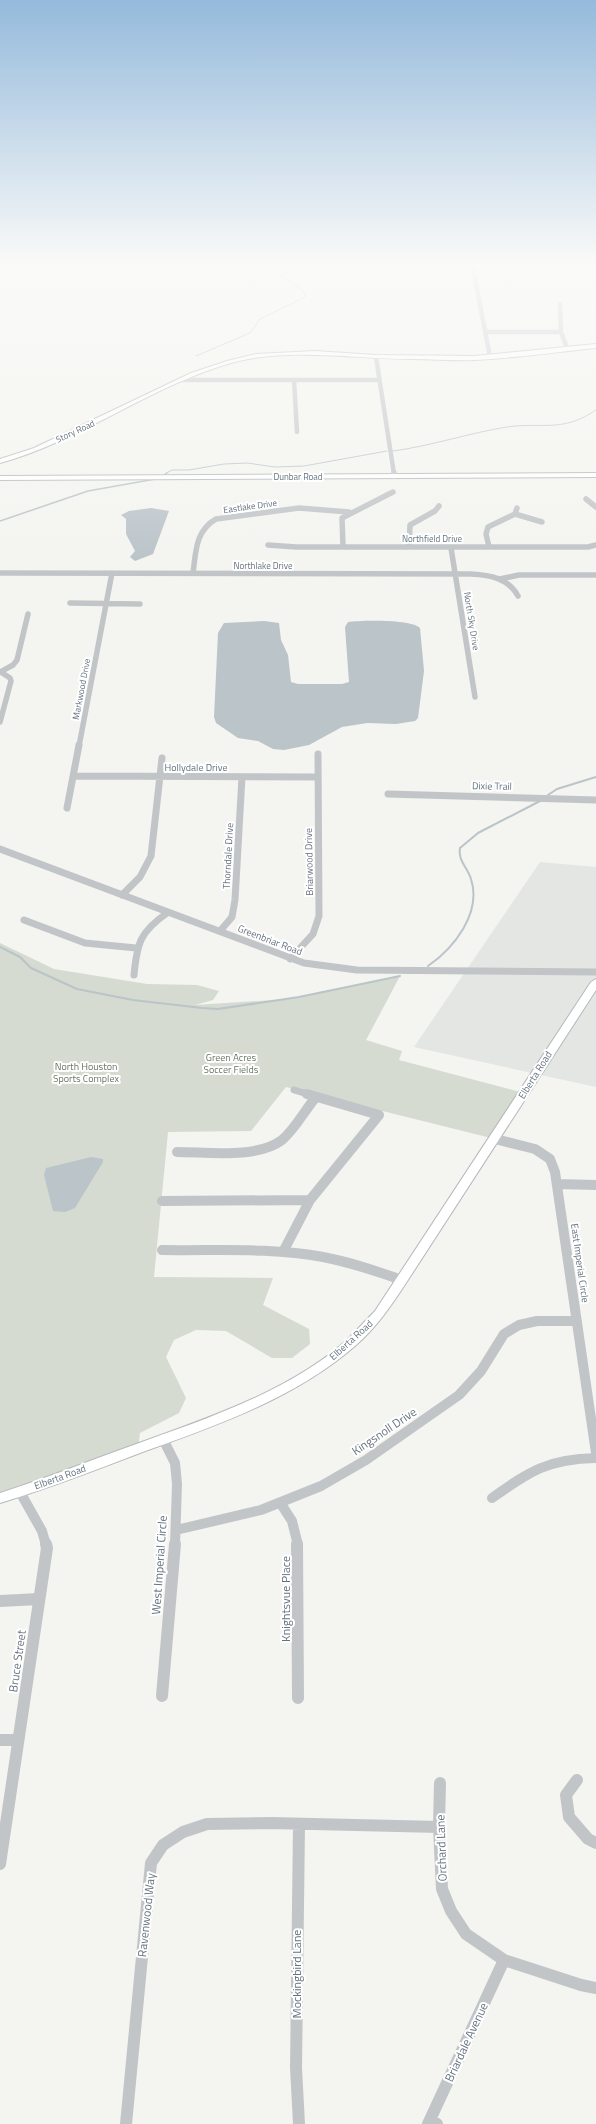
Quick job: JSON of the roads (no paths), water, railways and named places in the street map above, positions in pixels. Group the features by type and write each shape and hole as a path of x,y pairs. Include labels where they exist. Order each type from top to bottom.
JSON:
{"street":[{"name":"Story Road","path":"0,461 36,449 215,366 233,362"},
{"path":"377,362 394,476"},
{"path":"183,380 379,380"},
{"path":"294,380 297,432"},
{"name":"Dunbar Road","path":"0,478 596,475"},
{"path":"343,547 342,518 349,512 393,492"},
{"path":"586,499 596,507"},
{"path":"409,547 410,525 435,511 439,506"},
{"name":"Eastlake Drive","path":"193,574 200,534 204,526 216,519 298,508 328,508 349,512"},
{"path":"515,514 517,508"},
{"path":"489,547 486,534 488,527 515,514 542,522"},
{"name":"Northfield Drive","path":"268,544 296,547 452,548 588,547 596,545"},
{"name":"North Sky Drive","path":"452,548 475,697"},
{"name":"Northlake Drive","path":"0,573 479,575 500,579 513,586 518,596"},
{"name":"Markwood Drive","path":"67,808 112,573"},
{"path":"500,579 519,575 596,575"},
{"path":"70,603 140,604"},
{"path":"0,672 13,665 17,660 28,614"},
{"path":"0,672 10,678 11,681 0,722"},
{"name":"Briarwood Drive","path":"290,959 312,934 319,916 318,754"},
{"path":"122,895 148,867 152,856 162,758"},
{"name":"Hollydale Drive","path":"74,776 318,777"},
{"name":"Thorndale Drive","path":"220,931 232,917 235,900 242,777"},
{"name":"Dixie Trail","path":"388,794 596,800"},
{"name":"Greenbriar Road","path":"0,849 167,913 220,931 290,959 320,966 357,970 596,980"},
{"path":"134,975 136,948 144,931 167,913"},
{"path":"24,920 85,943 136,948"},
{"name":"Elberta Road","path":"0,1498 163,1439 265,1398 303,1378 329,1360 367,1329 393,1297 402,1280 495,1139 596,980"},
{"path":"283,1252 310,1200 379,1115 294,1090"},
{"path":"177,1152 246,1152 270,1148 283,1139 316,1097"},
{"name":"East Imperial Circle","path":"495,1139 535,1149 550,1159 557,1184 596,1453"},
{"path":"557,1184 596,1185"},
{"path":"162,1201 310,1200"},
{"path":"162,1250 283,1252 313,1255 358,1265 402,1280"},
{"name":"Kingsnoll Drive","path":"176,1530 281,1504 321,1486 366,1460 459,1394 481,1370 504,1334 519,1324 537,1321 577,1321"},
{"name":"West Imperial Circle","path":"162,1696 176,1530 177,1484 175,1463 163,1439"},
{"path":"492,1498 529,1471 544,1464 574,1458 596,1458"},
{"name":"Bruce Street","path":"0,1864 48,1548 42,1531 20,1492"},
{"name":"Knightsvue Place","path":"281,1504 292,1521 298,1546 298,1698"},
{"path":"0,1601 39,1600"},
{"path":"0,1740 18,1740"},
{"path":"577,1780 566,1795 569,1817 588,1839 596,1843"},
{"name":"Orchard Lane","path":"440,1783 439,1827 442,1889 451,1910 466,1934 504,1960 581,1985 596,1988"},
{"name":"Ravenwood Way","path":"126,2124 151,1863 164,1845 183,1832 207,1824 439,1827"},
{"name":"Mockingbird Lane","path":"299,1824 296,1939 296,2053 299,2124"},
{"name":"Briardale Avenue","path":"432,2123 504,1960"}],"waterway":[{"path":"393,451 507,427 552,425 573,422 596,410"},
{"path":"165,474 172,470 189,470 224,464 247,463 275,467 304,466 387,451"},
{"path":"163,476 167,473"},
{"path":"0,521 88,491 161,478"},
{"path":"548,795 557,789 596,777"},
{"path":"428,966 447,950 456,940 469,917 473,904 471,879 460,857 460,848 478,833 540,801"},
{"path":"0,947 20,957 31,968 77,989 133,1000 202,1008 218,1009 299,997 400,976"}],"park label":[{"name":"Green Acres Soccer Fields","path":"231,1062"},
{"name":"North Houston Sports Complex","path":"86,1072"}]}
